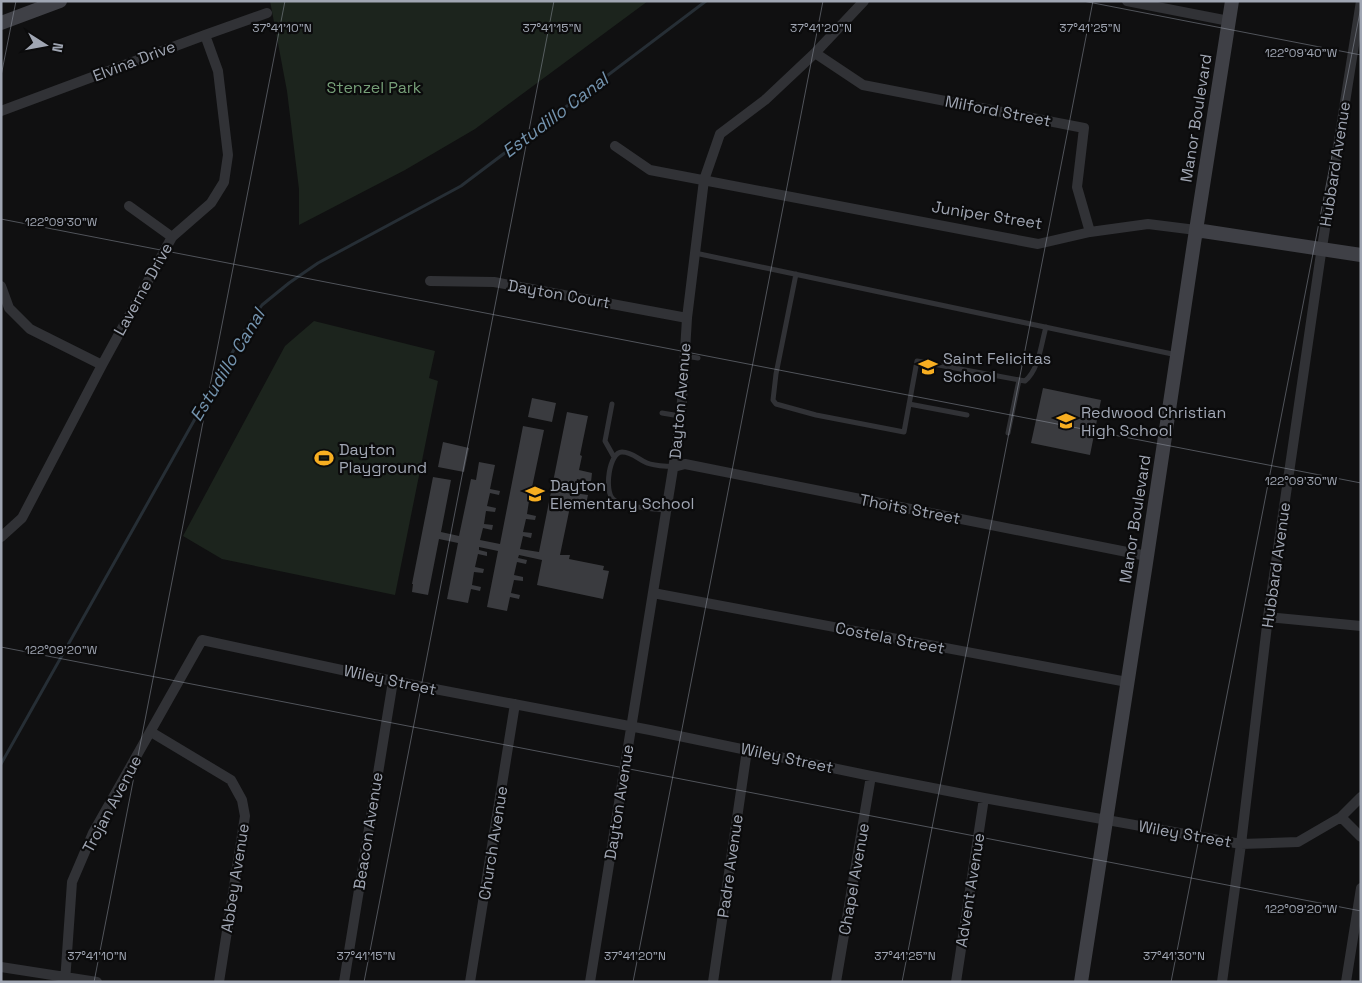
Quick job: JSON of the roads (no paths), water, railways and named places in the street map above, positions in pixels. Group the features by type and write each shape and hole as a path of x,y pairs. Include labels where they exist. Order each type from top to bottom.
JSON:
{"street":[{"path":"1,23 60,1"},
{"name":"Dayton Avenue","path":"590,982 674,467 680,416 687,318 704,180 720,134 765,100 816,53 864,1"},
{"path":"1127,1 1229,21"},
{"name":"Manor Boulevard","path":"1081,982 1232,1"},
{"name":"Hubbard Avenue","path":"1222,982 1241,844 1268,618 1360,1"},
{"name":"Elvina Drive","path":"1,111 267,13"},
{"name":"Laverne Drive","path":"1,537 22,518 102,364 172,238 211,203 224,182 228,155 218,71 204,35"},
{"name":"Milford Street","path":"816,53 863,85 1084,128 1077,187 1090,232"},
{"name":"Juniper Street","path":"615,146 650,170 1038,244 1090,232 1148,224 1361,255"},
{"path":"129,206 172,238"},
{"name":"Dayton Court","path":"430,281 494,282 687,318"},
{"path":"1,286 9,308 30,329 102,364"},
{"name":"Thoits Street","path":"674,467 685,464 1147,556"},
{"name":"Costela Street","path":"653,593 1127,682"},
{"path":"1268,618 1361,626"},
{"name":"Wiley Street","path":"202,640 393,681 871,776 1241,844 1298,842 1341,817 1361,797"},
{"name":"Trojan Avenue","path":"65,979 72,882 93,834 202,640"},
{"name":"Beacon Avenue","path":"344,982 393,681"},
{"name":"Church Avenue","path":"470,982 515,704"},
{"name":"Abbey Avenue","path":"151,732 231,780 242,800 244,816 219,982"},
{"name":"Padre Avenue","path":"713,982 747,750"},
{"name":"Chapel Avenue","path":"836,982 871,776"},
{"name":"Advent Avenue","path":"956,982 984,798"},
{"path":"1341,817 1361,838"},
{"path":"1346,982 1361,888"},
{"path":"1,967 65,979 97,982"}],"lane":[{"path":"695,253 1177,355"},
{"path":"796,274 776,374 773,400 776,404 816,415 904,432 917,361 1025,381 1031,377 1036,369 1046,327"},
{"path":"685,356 698,358"},
{"path":"1008,433 1019,380"},
{"path":"612,404 605,441 614,457"},
{"path":"909,404 967,415"},
{"path":"662,413 680,416"},
{"path":"666,510 619,503 611,498 607,483 614,457 622,452 635,455 647,463 674,467"}],"waterway":[{"name":"Estudillo Canal","path":"1,764 245,330 262,305 318,263 461,186 706,1"}],"place":[{"name":"Saint Felicitas School","path":"928,367"},
{"name":"Redwood Christian High School","path":"1066,421"},
{"name":"Dayton Playground","path":"324,458"},
{"name":"Dayton Elementary School","path":"535,494"}],"park label":[{"name":"Stenzel Park","path":"374,87"}]}
